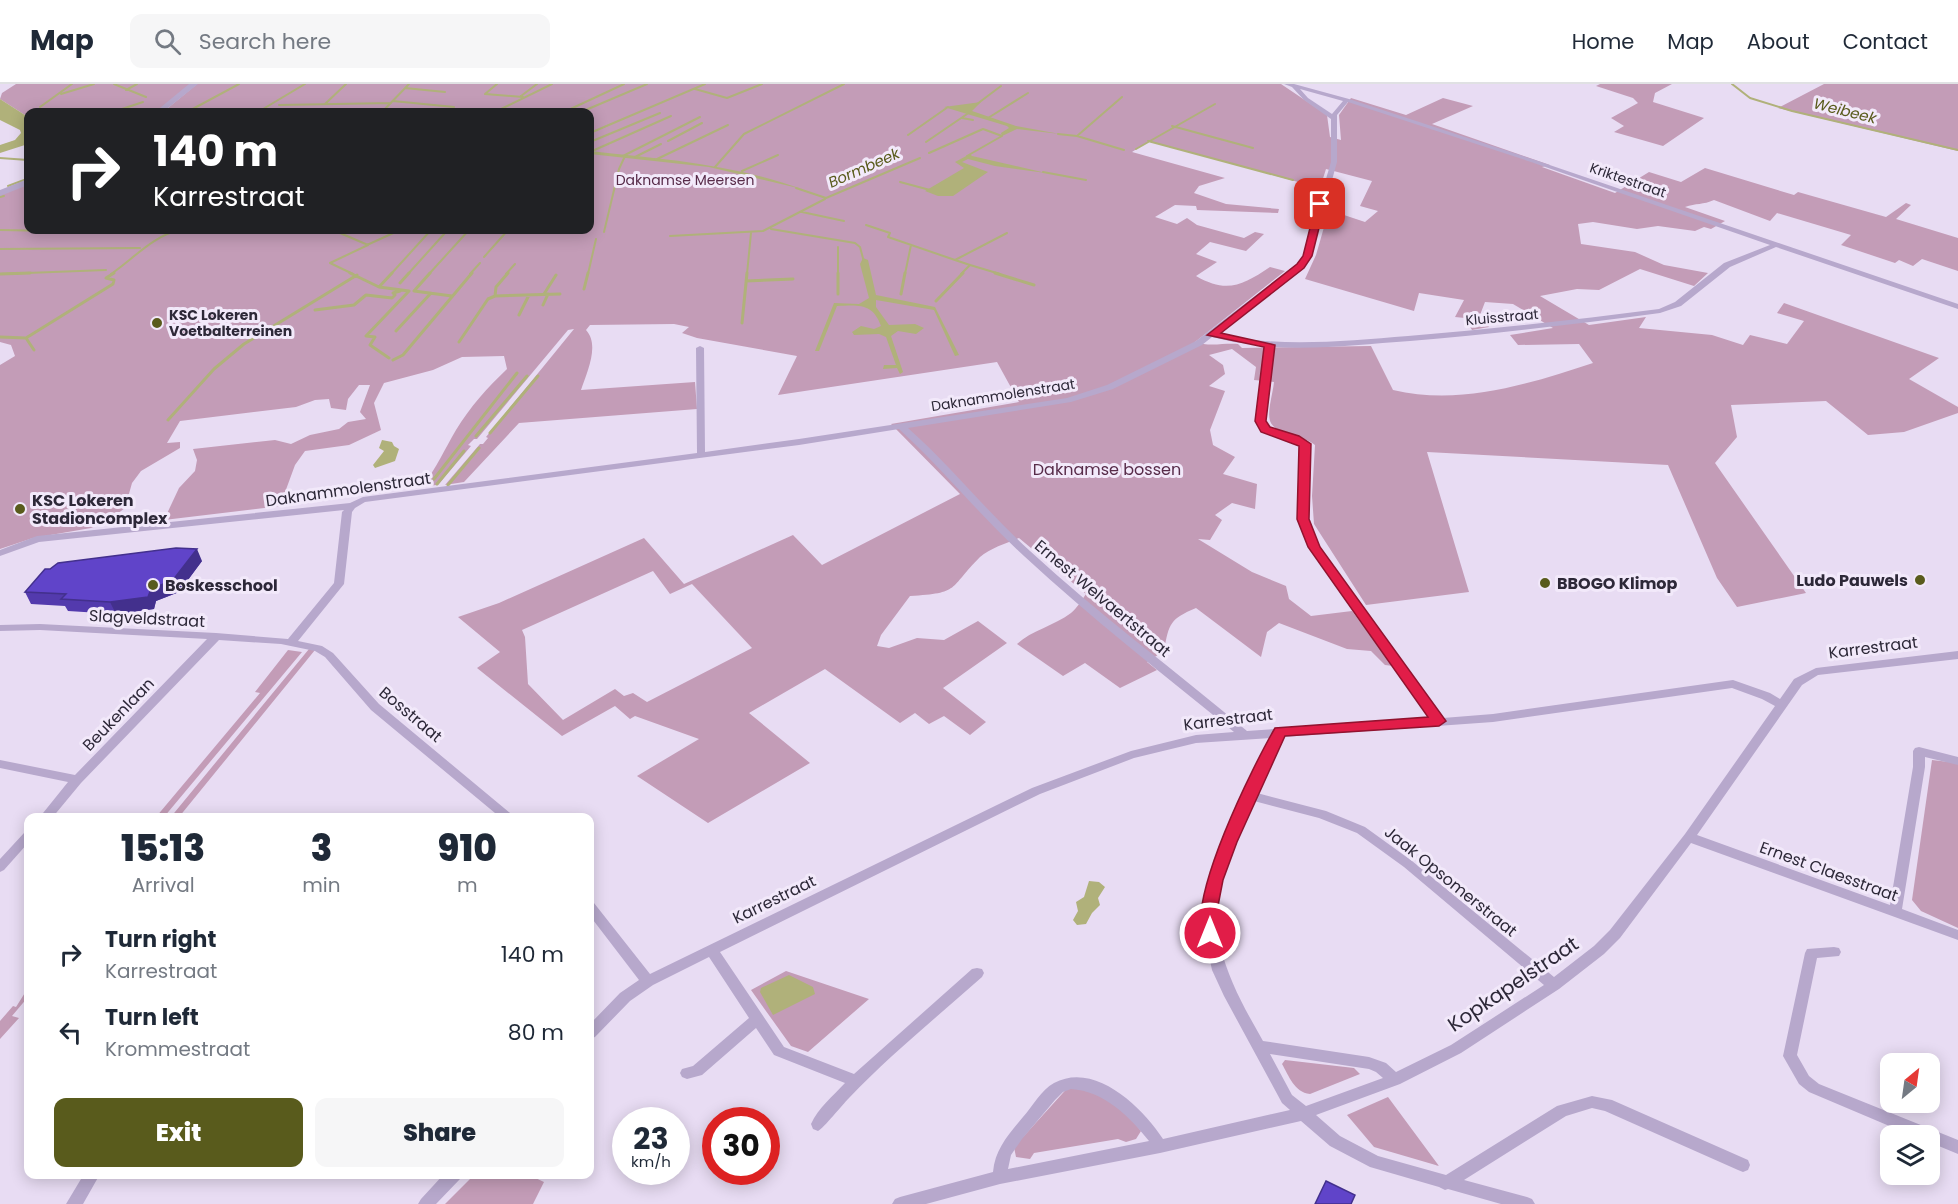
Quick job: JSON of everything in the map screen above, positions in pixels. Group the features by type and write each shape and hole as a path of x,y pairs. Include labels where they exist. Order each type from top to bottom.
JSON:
{"street":[{"path":"164,108 194,84"},
{"path":"1291,85 1306,99 1335,118 1334,115 1347,100"},
{"name":"Kriktestraat","path":"1291,85 1347,100 1958,307"},
{"name":"Daknammolenstraat","path":"0,553 48,537 102,534 352,506 363,500 901,426 1094,394 1212,335 1292,273 1307,256 1335,162 1335,118"},
{"path":"0,193 24,184"},
{"name":"Kluisstraat","path":"1212,335 1270,345 1369,341 1521,329 1660,311 1678,304 1727,265 1775,245"},
{"path":"1270,345 1260,421 1265,429 1295,438 1305,444 1303,519 1314,547 1439,721"},
{"path":"700,348 701,455"},
{"name":"Ernest Welvaertstraat","path":"901,426 925,446 1035,561 1243,734"},
{"path":"291,642 339,584 347,512 352,506"},
{"name":"Slagveldstraat","path":"0,628 40,627 291,642"},
{"name":"Beukenlaan","path":"49,813 77,780 216,636"},
{"name":"Bosstraat","path":"291,642 310,645 325,651 375,707 504,813"},
{"name":"Karrestraat","path":"594,1029 625,997 648,981 1071,776 1142,752 1196,739 1280,731 1492,718 1733,684 1767,696 1780,705 1798,682 1816,672 1958,655"},
{"name":"Kopkapelstraat","path":"900,1204 1000,1177 1160,1146 1302,1114 1395,1080 1456,1049 1554,986 1592,956 1615,934 1689,837 1780,705"},
{"path":"1280,731 1218,871 1208,916 1219,970 1287,1099 1302,1114 1353,1153 1445,1183 1527,1204"},
{"path":"1895,913 1919,767 1919,751 1958,761"},
{"path":"0,764 77,780"},
{"name":"Jaak Opsomerstraat","path":"1251,796 1322,814 1361,830 1408,864 1554,986"},
{"name":"Ernest Claesstraat","path":"1689,837 1958,935"},
{"path":"0,867 24,840"},
{"path":"594,911 648,981"},
{"path":"711,950 779,1051 856,1081"},
{"path":"1834,952 1812,953 1790,1056 1804,1080 1814,1088 1958,1147"},
{"path":"818,1124 856,1081 978,973"},
{"path":"687,1073 697,1071 756,1020"},
{"path":"1260,1047 1369,1063 1381,1068 1395,1080"},
{"path":"1000,1177 1000,1161 1006,1147 1059,1087 1071,1082 1086,1082 1099,1088 1144,1124 1160,1146"},
{"path":"1445,1183 1562,1111 1592,1102 1607,1105 1743,1165"},
{"path":"74,1204 90,1179"},
{"path":"426,1204 450,1179"}],"green space":[{"path":"16,84 191,84 161,108 24,108 24,114 0,99 2,93"},
{"path":"197,84 1281,84 1327,115 1330,137 1341,140 1339,115 1351,98 1406,115 1443,98 1473,106 1432,124 1550,165 1542,167 1615,193 1649,172 1681,182 1705,168 1794,195 1798,192 1886,217 1906,203 1911,205 1896,219 1958,238 1958,271 1922,259 1913,266 1899,260 1895,263 1841,245 1851,235 1777,213 1770,221 1714,200 1685,207 1725,221 1711,229 1704,227 1695,231 1658,226 1637,229 1593,222 1578,224 1581,244 1635,252 1664,265 1708,273 1694,286 1640,269 1599,290 1577,289 1540,296 1589,325 1646,317 1639,328 1712,335 1743,345 1750,335 1787,344 1804,321 1777,313 1784,303 1939,358 1909,379 1958,407 1958,413 1904,432 1868,435 1826,401 1731,405 1737,437 1715,463 1806,593 1737,607 1717,578 1668,465 1427,452 1469,592 1366,605 1314,524 1312,496 1315,445 1284,433 1273,426 1269,412 1274,382 1254,380 1256,367 1232,349 1209,355 1223,365 1225,374 1209,386 1225,391 1210,430 1213,445 1235,457 1223,474 1257,484 1255,509 1232,503 1215,515 1222,520 1210,540 1198,539 1252,572 1286,586 1289,599 1311,616 1352,611 1393,666 1385,665 1371,651 1347,649 1279,623 1267,632 1261,657 1196,608 1181,615 1172,623 1164,651 1147,662 1157,670 1120,688 1085,663 1063,676 1017,644 1029,635 1071,613 1086,594 1019,538 984,554 957,583 946,591 910,596 881,635 877,646 889,648 917,638 944,640 978,621 1007,643 943,688 986,722 970,735 944,716 929,724 915,713 900,723 825,669 749,713 810,763 708,823 637,776 699,739 635,716 630,719 615,706 562,736 477,668 500,652 458,617 499,603 644,538 684,584 793,535 822,565 960,494 891,424 1019,402 997,362 778,395 797,356 697,338 682,333 689,327 674,324 590,325 586,330 592,343 592,351 581,390 695,382 697,409 519,423 464,482 445,485 480,444 488,438 486,437 574,329 568,330 477,439 468,445 471,446 438,485 423,486 467,413 507,369 504,356 462,357 433,370 384,383 374,403 381,430 349,445 305,451 295,465 280,506 164,520 179,488 195,471 197,460 193,449 275,440 291,444 310,435 339,429 348,422 366,419 360,412 370,385 359,385 348,399 346,410 331,408 329,399 315,400 296,407 180,421 167,443 180,442 180,448 141,471 132,483 125,508 109,520 91,528 33,538 0,549 0,365 15,356 11,345 0,342 0,195 24,185 24,234 594,234 594,108 168,108","holes":["1149,141 1320,188 1326,169 1372,181 1360,206 1378,211 1365,222 1329,210 1316,255 1305,279 1414,311 1419,293 1464,300 1455,317 1465,318 1472,330 1489,327 1480,315 1485,302 1513,304 1553,328 1510,335 1518,345 1579,344 1593,363 1520,385 1494,390 1469,394 1418,394 1393,390 1371,346 1242,348 1238,344 1211,345 1195,342 1285,271 1270,267 1251,279 1234,285 1226,286 1207,282 1196,276 1217,262 1196,254 1210,242 1246,251 1264,234 1255,232 1244,238 1197,225 1187,218 1177,224 1155,217 1175,205 1196,206 1197,210 1278,213 1279,209 1226,204 1194,193 1199,186 1225,178 1132,152","653,571 670,594 692,584 752,648 647,702 633,693 624,696 615,689 563,720 528,684 525,637 522,630"]},
{"path":"1600,84 1672,84 1655,93 1653,102 1704,118 1663,146 1614,132 1624,126 1611,118 1638,103 1633,98 1596,86"},
{"path":"1824,84 1958,84 1958,151 1778,108"},
{"path":"309,649 315,650 182,813 174,813"},
{"path":"288,650 302,652 167,813 159,813 260,693 255,692"},
{"path":"1932,760 1958,763 1958,928 1921,911 1912,900"},
{"path":"786,971 869,999 808,1052 791,1046 751,990"},
{"path":"24,994 24,1002 12,1016 19,1018 0,1039 0,1021 13,1006 16,1007"},
{"path":"1285,1060 1354,1068 1360,1074 1310,1094 1304,1093 1293,1083 1282,1064"},
{"path":"1071,1084 1101,1096 1119,1108 1141,1131 1136,1139 1126,1142 1118,1139 1034,1153 1030,1159 1016,1157 1014,1147"},
{"path":"1388,1097 1439,1166 1374,1147 1347,1115"},
{"path":"470,1179 538,1179 544,1182 533,1204 445,1204"}],"shaded area":[{"path":"0,99 24,114 24,145 0,153 0,145 15,140 21,133 20,130 0,120"},
{"path":"981,102 972,111 1016,126 1060,134 1017,129 1002,136 1001,133 1009,128 1007,126 944,107"},
{"path":"594,151 724,168 802,189 709,167 594,154"},
{"path":"970,154 1046,173 995,166 968,159 962,162 988,172 953,196 938,196 925,191 964,168 955,162"},
{"path":"863,258 868,260 876,295 935,307 959,355 955,356 934,310 876,300 876,307 889,325 915,324 924,328 916,334 898,331 891,336 903,372 900,374 897,368 883,369 884,365 896,365 886,337 879,334 854,335 852,332 861,326 874,329 881,326 874,313 864,307 837,306 819,351 815,351 834,303 859,304 869,298 860,264"},
{"path":"382,440 392,442 399,449 395,461 375,468 373,465 384,451 379,448"},
{"path":"1089,881 1099,882 1105,887 1098,898 1100,905 1086,924 1077,925 1073,920 1078,911 1076,902 1084,897"},
{"path":"789,975 813,987 815,994 773,1015 760,992 761,988"}],"building":[{"path":"176,548 197,549 173,580 151,589 148,597 110,602 61,599 66,594 25,592 45,569 50,569 58,563"},
{"path":"1326,1181 1355,1195 1351,1204 1315,1204"}],"waterway":[{"path":"40,107 72,84"},
{"path":"61,94 94,84"},
{"path":"114,84 127,89"},
{"path":"127,89 137,84"},
{"name":"Bormbeek","path":"194,108 239,84"},
{"path":"265,108 305,84"},
{"path":"325,104 346,84"},
{"path":"405,88 409,84"},
{"path":"497,84 485,94 523,97"},
{"path":"521,96 537,84"},
{"name":"Weibeek","path":"503,108 552,84"},
{"path":"573,108 624,84"},
{"path":"590,108 647,84"},
{"path":"594,131 705,84"},
{"path":"695,89 727,98 762,84"},
{"path":"715,167 744,134 844,84"},
{"name":"Weibeek","path":"1732,84 1750,98 1792,111 1958,150"},
{"path":"977,104 1001,86"},
{"path":"391,103 405,88"},
{"path":"405,88 445,92"},
{"path":"127,89 146,97"},
{"path":"988,118 1028,93"},
{"path":"1077,136 1122,97"},
{"path":"393,101 454,107"},
{"path":"125,108 143,102"},
{"path":"279,105 391,103"},
{"path":"386,108 391,103"},
{"path":"1175,127 1215,104"},
{"path":"908,135 948,107"},
{"path":"926,142 970,112"},
{"path":"594,140 660,113"},
{"path":"594,150 671,116"},
{"path":"623,156 700,117"},
{"path":"962,118 973,120"},
{"path":"668,141 702,123"},
{"path":"655,160 728,125"},
{"path":"1149,141 1175,127"},
{"path":"1175,127 1253,148"},
{"name":"Bormbeek","path":"929,153 983,129 1002,136 967,156"},
{"path":"1058,134 1077,136"},
{"path":"1077,136 1124,150"},
{"path":"1136,149 1149,141"},
{"path":"1149,141 1293,180"},
{"path":"635,157 661,144"},
{"path":"742,171 778,155"},
{"path":"604,232 619,169 625,156"},
{"path":"0,158 24,160"},
{"name":"Bormbeek","path":"796,188 826,198 920,158"},
{"path":"1043,172 1086,180"},
{"path":"8,186 24,180"},
{"path":"900,182 930,190"},
{"path":"0,197 4,196"},
{"path":"670,236 763,231 825,199"},
{"path":"802,212 844,221"},
{"path":"866,225 890,233 888,237 955,260"},
{"path":"771,229 855,243 860,247 864,262"},
{"path":"0,230 24,230"},
{"path":"747,274 751,233"},
{"path":"955,260 1007,233"},
{"path":"111,274 153,242 168,234"},
{"path":"342,234 367,245"},
{"path":"367,245 391,234"},
{"path":"391,274 427,234"},
{"path":"408,274 444,234"},
{"path":"429,274 465,234"},
{"path":"484,257 504,234"},
{"path":"588,274 596,239"},
{"path":"353,274 330,263 367,245"},
{"path":"905,274 911,245"},
{"path":"838,247 838,294"},
{"path":"0,249 140,248"},
{"path":"955,260 970,265"},
{"path":"470,274 480,263"},
{"path":"506,274 515,264"},
{"path":"961,274 970,265"},
{"path":"970,265 1000,274"},
{"path":"30,273 0,274 106,270"},
{"path":"26,338 113,284 114,280 106,278 114,273"},
{"path":"350,273 356,276"},
{"path":"379,287 392,273"},
{"path":"400,283 409,273"},
{"path":"430,273 414,291 431,293"},
{"path":"393,360 403,355 472,273"},
{"path":"495,296 496,287 508,273"},
{"path":"584,289 588,273"},
{"path":"746,281 747,273"},
{"path":"901,294 905,273"},
{"path":"936,301 963,273"},
{"path":"995,273 1034,285"},
{"path":"544,294 556,275"},
{"path":"168,420 214,369 244,344 356,276"},
{"path":"356,276 379,287"},
{"path":"746,281 793,279"},
{"path":"742,323 746,281"},
{"path":"379,287 409,291 366,336 375,337 370,345 389,358"},
{"path":"315,310 354,305 366,295 392,298 395,295 393,293 400,291"},
{"path":"396,331 431,293"},
{"path":"431,293 452,296"},
{"path":"495,296 548,294"},
{"path":"543,305 548,294"},
{"path":"548,294 560,294"},
{"path":"519,315 529,295"},
{"path":"459,342 488,299 495,296"},
{"path":"0,337 26,338"},
{"path":"26,338 34,350"},
{"path":"434,479 517,373"},
{"path":"476,436 527,376"},
{"path":"490,433 538,376"},
{"path":"448,485 479,448"},
{"path":"437,484 464,451"}],"place":[{"name":"KSC Lokeren Voetbalterreinen","path":"157,323"},
{"name":"KSC Lokeren Stadioncomplex","path":"20,509"},
{"name":"Ludo Pauwels","path":"1920,580"},
{"name":"BBOGO Klimop","path":"1545,583"},
{"name":"Boskesschool","path":"153,585"}],"route":[{"path":"1210,933 1208,916 1215,880 1229,842 1280,731 1439,721 1336,574 1314,547 1303,519 1305,444 1295,438 1265,429 1260,421 1265,397 1266,359 1270,345 1212,335 1301,266 1307,256 1320,204"}],"park label":[{"name":"Daknamse Meersen","path":"685,180"},
{"name":"Daknamse bossen","path":"1107,469"}]}
